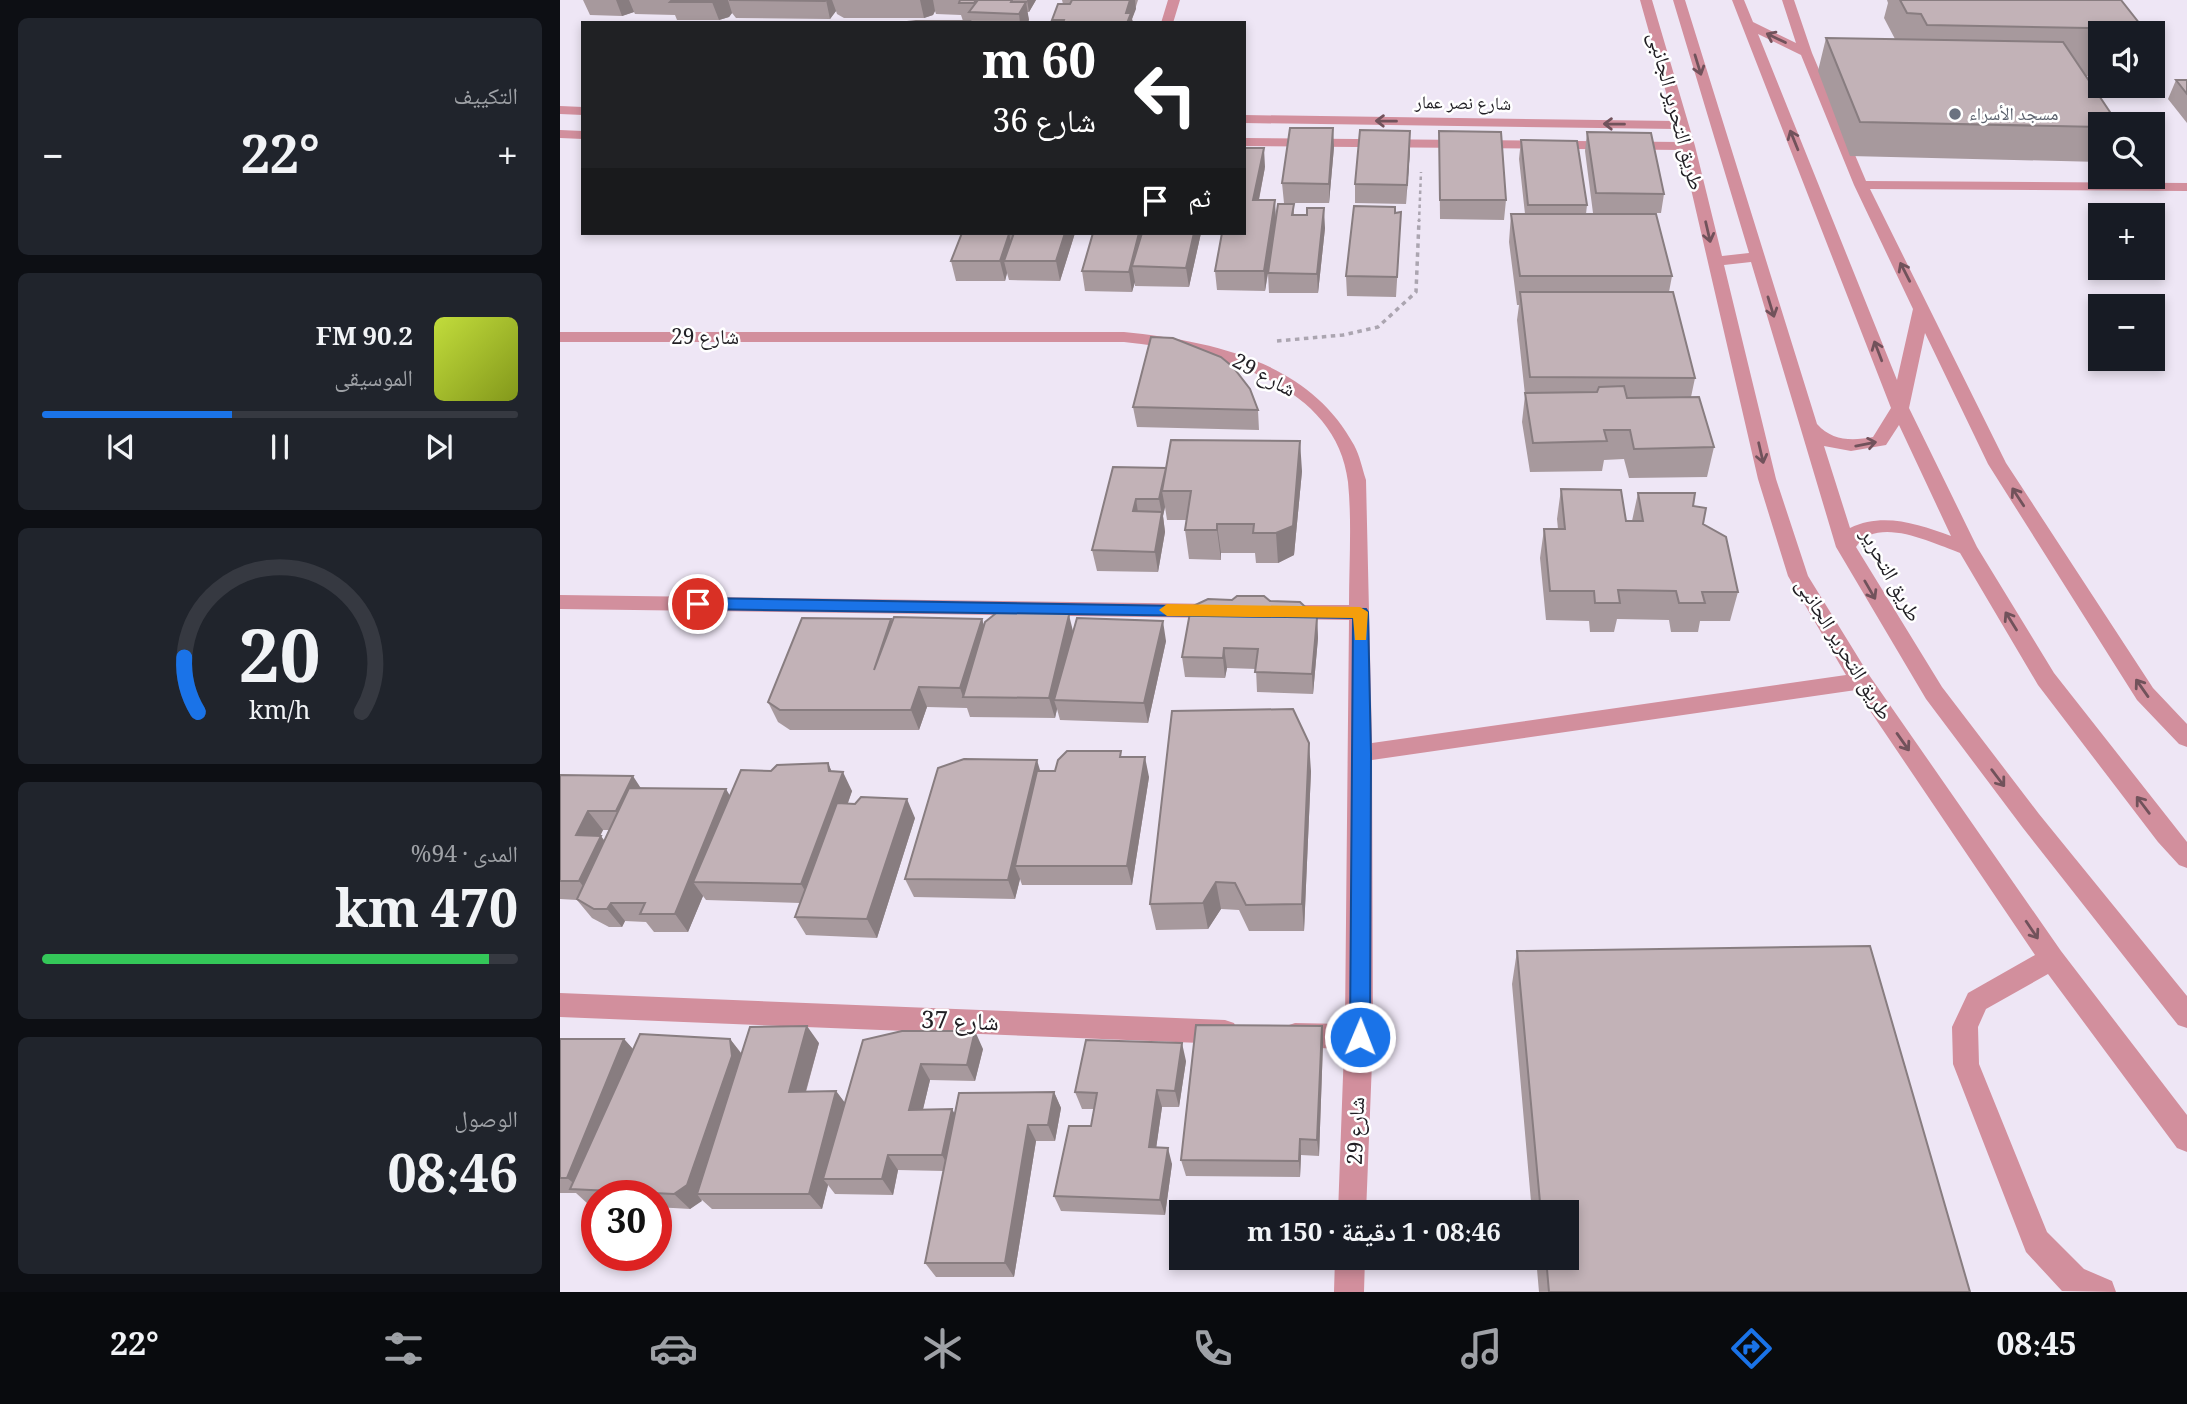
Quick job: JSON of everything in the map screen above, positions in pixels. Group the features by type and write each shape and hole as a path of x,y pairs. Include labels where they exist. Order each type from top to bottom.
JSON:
{"street":[{"path":"1168,21 1174,0"},
{"name":"طريق التحرير الجانبى","path":"1646,0 1672,25 1682,125 1767,479 1798,576 1861,681 2052,959 2187,1138"},
{"path":"1738,0 1900,408 1967,548 2046,679 2176,839 2187,858"},
{"path":"1788,0 1806,52 1861,185 1997,464 2145,694 2187,738"},
{"path":"1747,24 1806,52"},
{"name":"طريق التحرير","path":"1672,25 1756,257 1846,547 1934,692 2031,821 2187,1016"},
{"path":"560,110 581,111"},
{"name":"شارع نصر عمار","path":"1246,119 1682,125"},
{"path":"560,134 581,135"},
{"name":"شارع نصر عمار","path":"1246,142 1688,146"},
{"path":"1861,185 2088,182"},
{"path":"2165,185 2187,187"},
{"path":"1715,261 1756,257"},
{"path":"1807,423 1813,433 1826,440 1854,446 1880,441 1900,408 1922,307"},
{"name":"شارع 29","path":"560,337 1124,337 1166,340 1206,348 1251,363 1290,385 1322,412 1345,444 1357,480 1362,754 1360,1037 1353,1200"},
{"path":"1846,547 1849,540 1858,533 1884,526 1900,527 1967,548"},
{"path":"560,602 1236,611"},
{"path":"1264,611 1360,612"},
{"path":"1362,754 1861,681"},
{"path":"2052,959 1977,1001 1965,1027 1966,1064 2036,1242 2073,1280 2101,1292"},
{"name":"شارع 37","path":"560,1005 1249,1033"},
{"path":"1277,1034 1360,1037"},
{"path":"1349,1292 1350,1270"}],"path":[{"path":"1275,342 1343,335 1378,327 1416,292 1422,145"}],"building":[{"path":"672,0 720,0 670,2"},
{"path":"729,0 826,0 825,1"},
{"path":"960,0 976,0 974,3 959,3"},
{"path":"978,0 1026,2 1019,14 969,12"},
{"path":"1072,0 1130,0 1126,13 1131,13 1128,21 1052,20 1058,4 1070,4"},
{"path":"1900,0 2121,0 2138,21 2088,21 2088,28 1927,25 1921,14 1907,13"},
{"path":"1826,38 2063,42 2088,79 2088,98 2101,98 2110,112 2088,112 2088,127 1860,122"},
{"path":"2176,80 2187,80 2187,94"},
{"path":"1290,128 1333,128 1329,184 1282,183"},
{"path":"1360,130 1410,131 1407,185 1355,184"},
{"path":"1439,131 1501,132 1506,200 1440,200"},
{"path":"1587,132 1651,133 1664,194 1596,193"},
{"path":"1521,140 1577,141 1587,205 1528,205"},
{"path":"1246,148 1264,148 1253,200 1275,200 1264,271 1215,271 1222,235 1246,235"},
{"path":"1278,204 1294,204 1292,215 1307,215 1307,208 1324,208 1317,274 1268,273"},
{"path":"1354,206 1395,207 1395,213 1401,212 1397,277 1346,276"},
{"path":"1511,214 1656,214 1672,276 1520,276"},
{"path":"961,235 1009,235 1000,261 951,261"},
{"path":"1013,235 1064,235 1056,261 1004,261"},
{"path":"1092,235 1138,235 1129,272 1082,271"},
{"path":"1141,235 1194,235 1186,268 1132,266"},
{"path":"1520,292 1673,292 1695,378 1530,377"},
{"path":"1151,337 1173,338 1221,357 1233,367 1250,389 1258,410 1133,407"},
{"path":"1624,386 1627,398 1699,397 1714,447 1634,449 1630,430 1604,430 1607,441 1533,443 1525,393 1597,392 1599,387"},
{"path":"1171,440 1300,441 1293,526 1276,533 1253,533 1254,524 1217,524 1217,530 1185,530 1191,491 1162,491"},
{"path":"1113,467 1166,468 1159,499 1136,499 1133,511 1162,512 1155,552 1092,550"},
{"path":"1561,489 1621,490 1626,521 1643,521 1638,493 1695,493 1693,506 1706,508 1703,524 1726,537 1738,592 1702,592 1705,603 1679,603 1676,591 1618,590 1620,603 1595,603 1594,591 1550,591 1544,529 1565,529"},
{"path":"1237,596 1264,596 1270,601 1300,602 1317,618 1312,674 1255,672 1258,649 1224,648 1223,658 1182,657 1191,607 1208,599 1232,600"},
{"path":"1061,608 1069,615 1049,698 963,697 985,622 1000,610"},
{"path":"894,617 982,619 960,688 919,687 911,710 780,710 768,702 802,618 891,619 874,670"},
{"path":"1077,618 1163,621 1144,703 1054,700"},
{"path":"1293,709 1309,743 1302,904 1246,905 1235,883 1216,882 1203,903 1150,904 1172,711"},
{"path":"1067,751 1121,751 1120,757 1145,757 1127,866 1015,866 1037,771 1055,771 1058,760"},
{"path":"964,759 1037,760 1008,880 905,879 938,768"},
{"path":"828,763 829,771 843,772 801,884 693,882 741,770 771,771 777,765"},
{"path":"560,775 633,776 616,811 588,811 576,835 601,836 579,881 560,881"},
{"path":"629,788 726,789 675,914 640,914 645,903 611,903 607,909 594,909 577,899"},
{"path":"861,797 907,799 867,919 795,917 837,803 855,804"},
{"path":"1870,946 1970,1292 1549,1292 1547,1270 1579,1270 1579,1200 1540,1200 1517,951"},
{"path":"1196,1025 1322,1026 1317,1140 1300,1139 1299,1161 1181,1160"},
{"path":"807,1026 789,1092 836,1091 809,1194 697,1194 750,1027"},
{"path":"902,1031 975,1031 967,1065 921,1064 909,1110 952,1109 942,1155 888,1155 882,1179 823,1179 863,1040"},
{"path":"640,1034 730,1039 732,1056 687,1185 674,1194 672,1180 581,1180 581,1190 570,1189"},
{"path":"560,1039 624,1039 567,1178 560,1178"},
{"path":"1086,1040 1182,1043 1175,1091 1157,1090 1149,1147 1168,1148 1160,1200 1054,1196 1069,1126 1091,1126 1097,1093 1075,1092"},
{"path":"1054,1092 1048,1125 1028,1125 1005,1263 925,1263 959,1093"}],"slow traffic":[{"path":"1167,610 1360,612 1361,636"}],"place":[{"name":"مسجد الأسراء","path":"1955,114"}],"route":[{"path":"698,604 1360,612 1360,1037"}]}
